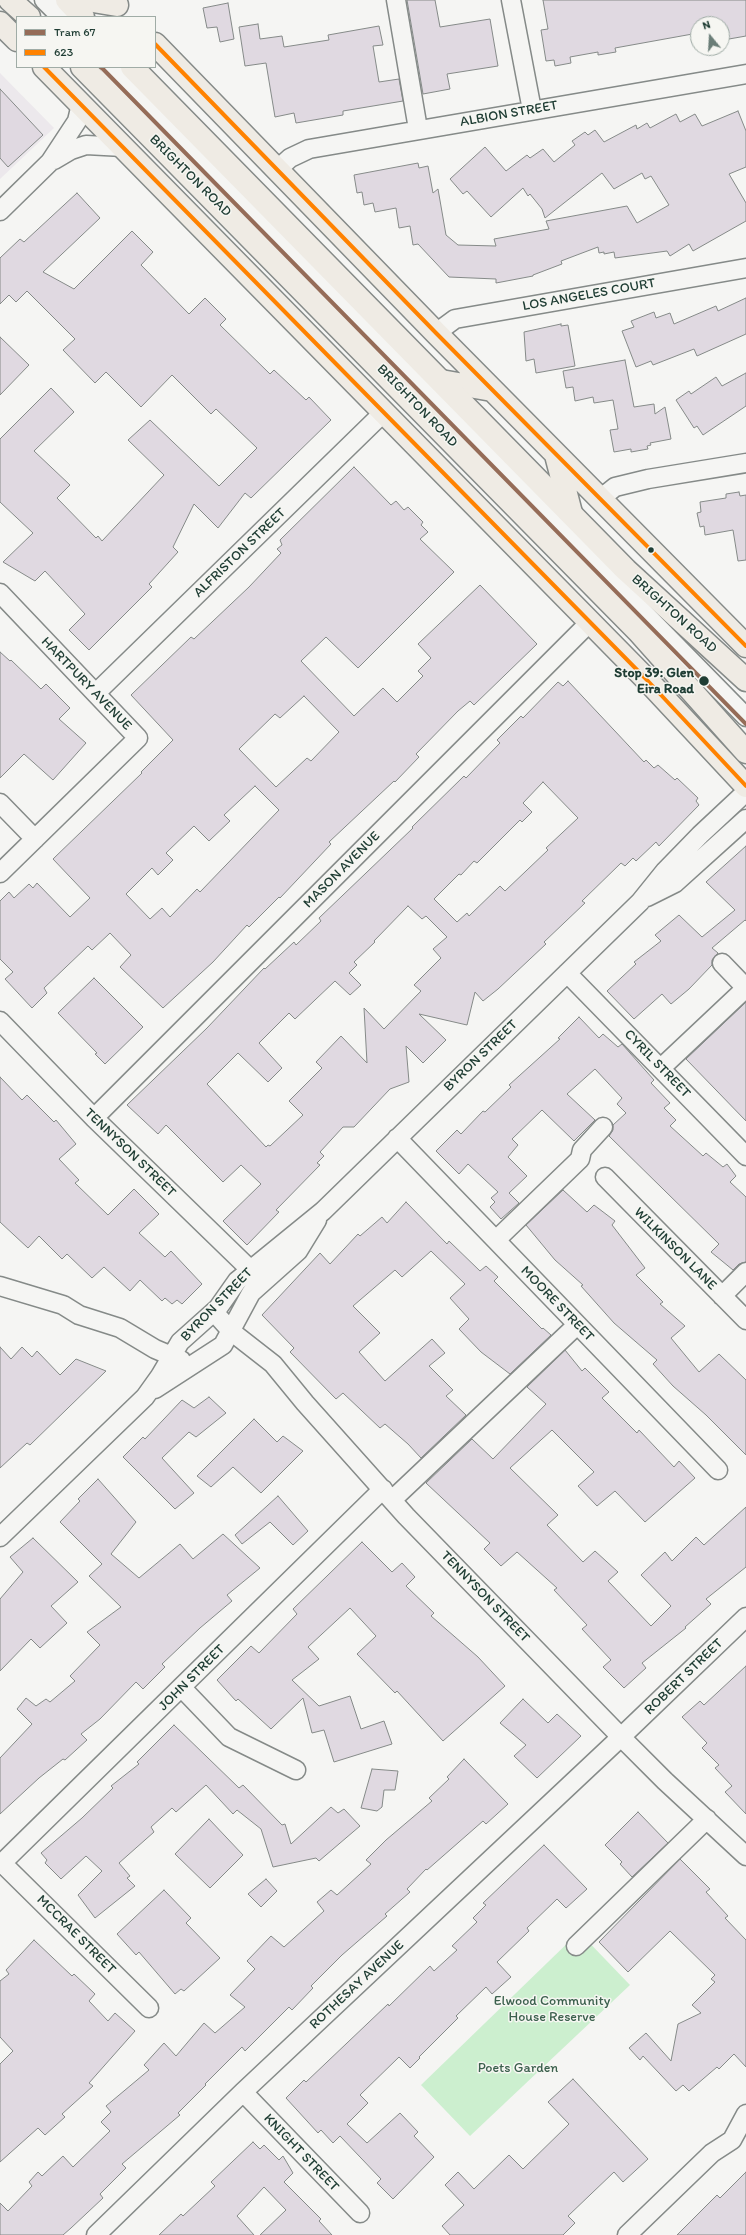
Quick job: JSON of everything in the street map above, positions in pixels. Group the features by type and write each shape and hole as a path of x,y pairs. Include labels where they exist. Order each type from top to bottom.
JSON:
{"main road":[{"path":"10,0 28,16"},
{"path":"73,8 119,7"},
{"path":"0,24 16,39"},
{"name":"BRIGHTON ROAD","path":"156,45 436,333 746,646"},
{"name":"BRIGHTON ROAD","path":"45,68 647,680 746,786"},
{"name":"BRIGHTON ROAD","path":"83,68 362,350 429,393 571,513 648,592 746,680"},
{"name":"BRIGHTON ROAD","path":"133,68 368,307 429,393 746,752"},
{"path":"122,107 140,164"},
{"path":"306,332 327,342 362,350 368,307"},
{"path":"429,393 492,390"},
{"path":"556,455 571,513"}],"street":[{"path":"44,0 73,8"},
{"path":"396,0 418,129"},
{"path":"511,0 532,110"},
{"path":"111,68 746,717"},
{"name":"ALBION STREET","path":"278,170 290,158 309,149 418,129 746,74"},
{"path":"0,211 50,162 78,121 81,104"},
{"path":"50,162 71,150 86,145 123,147"},
{"name":"LOS ANGELES COURT","path":"436,333 454,319 746,268"},
{"name":"ALFRISTON STREET","path":"96,693 383,413"},
{"path":"600,499 615,487 746,463"},
{"name":"HARTPURY AVENUE","path":"0,593 138,738 0,873"},
{"name":"MASON AVENUE","path":"94,1118 590,622"},
{"name":"BYRON STREET","path":"145,1397 160,1376 170,1356 188,1333 214,1312 234,1284 256,1276 280,1270 302,1247 323,1211 640,902 695,840 746,792"},
{"path":"0,803 35,839"},
{"name":"BYRON STREET","path":"640,902 675,882 746,819"},
{"path":"661,1068 746,988 722,963"},
{"name":"CYRIL STREET","path":"566,973 746,1156"},
{"name":"TENNYSON STREET","path":"0,1021 94,1118 256,1276"},
{"path":"496,1240 580,1159 582,1150 603,1127"},
{"name":"MOORE STREET","path":"397,1138 718,1470"},
{"name":"WILKINSON LANE","path":"605,1177 746,1320"},
{"path":"722,1296 746,1272"},
{"name":"BYRON STREET","path":"0,1537 145,1397 223,1345 232,1332 248,1298 256,1276"},
{"path":"0,1286 63,1305 80,1315 124,1329 190,1366"},
{"name":"TENNYSON STREET","path":"214,1312 232,1332 273,1364 305,1403 424,1535 665,1781 746,1856"},
{"name":"JOHN STREET","path":"1,1864 182,1688 387,1494 577,1325"},
{"name":"ROBERT STREET","path":"622,1737 746,1617"},
{"path":"182,1688 229,1737 296,1770"},
{"name":"ROTHESAY AVENUE","path":"96,2235 243,2092 622,1737"},
{"path":"576,1946 707,1819"},
{"name":"MCCRAE STREET","path":"1,1864 149,2008"},
{"name":"KNIGHT STREET","path":"243,2092 360,2213"},
{"path":"712,2153 732,2117 746,2106"},
{"path":"627,2235 712,2153 733,2138 746,2114"}],"shaded area":[{"path":"0,73 54,128 0,179"}],"green space":[{"name":"Elwood Community House Reserve","path":"579,1932 630,1985 470,2136 421,2085"}],"building":[{"path":"407,0 435,0 440,27 490,19 498,66 447,74 450,89 423,94"},
{"path":"543,0 746,0 746,36 730,39 730,16 690,16 690,34 615,48 616,52 598,55 598,52 570,57 571,63 555,66 554,60 546,61 541,30 548,29"},
{"path":"228,3 234,39 220,42 217,27 207,28 203,8"},
{"path":"258,24 260,39 282,36 284,47 329,40 328,35 379,26 383,45 373,46 379,82 399,79 403,101 343,111 343,115 296,123 294,113 275,117 266,63 245,66 239,27"},
{"path":"0,89 43,135 8,167 0,158"},
{"path":"738,111 746,131 746,167 729,174 746,203 746,221 693,251 689,244 670,256 667,251 615,258 614,252 604,254 604,252 599,253 598,247 561,261 562,264 533,276 496,283 496,279 449,277 418,244 413,245 410,226 399,228 396,208 375,212 373,203 364,205 362,192 357,193 354,175 418,163 419,168 428,166 433,193 438,189 446,235 458,245 496,246 494,239 549,229 546,221 627,206 637,223 669,205 651,176 645,179 642,173 614,189 602,173 545,218 542,209 530,194 528,196 523,188 491,217 467,191 463,194 450,179 485,147 506,171 527,155 530,158 543,149 554,162 575,145 572,141 585,132 588,135 595,130 604,142 636,125 637,129 647,123 650,128 676,114 680,122 695,114 702,126"},
{"path":"77,193 100,218 43,272 74,289 132,231 153,252 141,265 189,314 205,298 226,319 220,325 270,374 274,370 306,400 309,397 331,420 251,498 245,493 218,528 194,504 173,547 178,552 149,584 152,587 89,650 69,630 85,614 45,571 35,581 3,562 33,533 0,502 0,439 51,388 74,412 34,451 70,485 57,498 96,538 98,536 102,541 164,475 128,440 150,420 219,486 257,448 216,409 211,414 172,375 141,407 106,372 95,383 63,350 75,339 27,291 16,302 9,295 0,304 0,258 20,239 24,242"},
{"path":"746,298 746,334 697,356 694,349 653,365 651,361 636,367 622,331 634,327 631,321 654,312 656,318 670,313 674,324 716,306 718,311"},
{"path":"561,324 561,326 568,325 575,366 536,373 534,359 526,361 524,332"},
{"path":"0,337 29,365 0,395"},
{"path":"625,360 634,407 654,404 655,414 665,407 671,439 650,443 651,445 647,446 648,449 631,452 631,449 614,452 610,430 618,429 613,400 594,403 593,397 575,401 573,387 566,388 563,371"},
{"path":"746,373 746,406 703,435 697,426 694,428 676,400 689,391 691,394 716,377 722,386"},
{"path":"354,467 391,505 396,501 404,510 408,507 423,522 421,525 428,532 420,539 454,572 358,668 326,637 301,661 354,716 383,688 397,702 423,676 418,671 431,658 418,644 480,585 537,644 474,705 470,701 458,711 416,754 419,757 395,782 394,781 329,842 331,844 280,898 279,897 249,927 247,925 213,962 163,1008 120,967 131,955 110,933 92,950 88,946 44,988 47,993 32,1008 5,979 13,972 0,959 0,901 9,892 14,898 29,884 33,888 37,883 70,917 90,898 53,859 142,773 141,772 173,740 131,695 191,637 194,639 249,587 281,553 277,549 282,545 280,540","holes":["304,696 339,732 311,761 307,758 276,787 239,749 275,714 280,718","255,786 279,810 200,892 197,889 170,917 162,908 150,919 126,894 152,868 158,875 173,860 166,853 194,826 209,841 230,821 224,815"]},
{"path":"739,492 740,496 746,495 746,560 738,561 733,530 705,535 704,526 700,527 697,513 701,512 700,502 726,498 726,494"},
{"path":"0,652 10,661 11,660 41,689 46,684 70,708 59,719 86,743 53,780 24,754 0,778"},
{"path":"568,681 644,762 646,760 654,768 658,765 675,780 677,778 698,798 696,801 699,805 659,846 656,842 636,861 633,858 625,866 621,863 582,901 585,903 544,942 546,944 498,989 483,1001 475,992 467,1025 419,1014 446,1040 423,1063 406,1046 409,1082 390,1089 354,1127 343,1127 320,1152 324,1156 317,1163 320,1165 276,1210 279,1212 247,1245 223,1221 261,1184 241,1165 223,1182 166,1125 158,1134 127,1105 207,1028 264,968 265,969 294,942 296,945 321,921 319,918 413,828 412,827 464,776 466,778 500,743 497,740 521,716 523,718 558,682 563,686","holes":["543,782 578,818 546,848 548,850 505,891 500,886 469,916 467,913 457,922 434,899 459,874 461,875 474,861 477,863 520,820 522,822 532,812 523,803","408,906 422,919 426,916 447,937 433,949 441,958 414,985 421,991 384,1029 364,1008 367,1063 341,1036 316,1062 322,1068 289,1101 303,1115 270,1146 268,1145 266,1147 207,1084 238,1053 268,1082 282,1068 259,1043 289,1013 295,1019 335,981 350,995 361,985 349,973 357,965 354,962 375,942 374,941"]},
{"path":"746,846 746,921 745,920 712,948 718,953 712,960 712,965 689,989 671,1004 662,994 634,1019 607,991 636,964 634,962 661,941 655,935 679,915 702,937 735,910 706,882"},
{"path":"94,978 143,1027 105,1064 95,1054 97,1053 58,1013"},
{"path":"746,1002 746,1121 686,1059"},
{"path":"579,1017 599,1038 603,1034 618,1047 622,1044 654,1080 651,1083 670,1103 664,1108 676,1120 670,1126 703,1156 706,1153 723,1167 727,1164 736,1176 730,1182 746,1197 746,1262 739,1264 733,1270 711,1252 719,1244 609,1136 613,1130 613,1125 626,1113 617,1104 622,1098 595,1069 567,1094 595,1120 574,1141 542,1110 512,1139 518,1145 508,1157 527,1176 509,1193 519,1203 501,1219 490,1207 495,1202 491,1198 498,1192 468,1164 459,1174 436,1151 457,1130 461,1134 483,1111 485,1112 511,1087 509,1085 560,1039 558,1038"},
{"path":"0,1077 22,1100 27,1095 54,1122 56,1120 76,1144 59,1159 79,1180 75,1183 108,1215 134,1189 159,1214 139,1233 165,1257 171,1251 202,1284 182,1304 177,1300 172,1304 165,1298 162,1301 140,1280 130,1291 104,1267 92,1278 67,1254 62,1259 39,1236 28,1248 0,1222"},
{"path":"563,1190 587,1212 594,1205 615,1221 612,1225 645,1268 636,1275 663,1302 660,1304 685,1326 671,1338 699,1372 719,1354 746,1380 746,1455 706,1415 673,1386 653,1364 657,1360 614,1323 581,1286 583,1285 555,1260 526,1225"},
{"path":"406,1202 447,1244 449,1241 480,1271 486,1266 498,1277 494,1281 542,1329 543,1328 551,1335 510,1374 481,1352 459,1329 469,1319 450,1298 465,1284 431,1251 402,1277 395,1270 353,1306 380,1333 359,1352 385,1381 432,1339 445,1353 429,1366 453,1390 446,1396 466,1415 421,1458 408,1444 385,1424 380,1428 343,1393 336,1399 290,1352 294,1348 262,1315 320,1253 330,1264 358,1234 360,1236 382,1217 387,1223"},
{"path":"0,1347 11,1359 22,1347 32,1357 37,1351 60,1375 76,1359 106,1371 30,1445 27,1443 0,1468"},
{"path":"565,1350 582,1371 585,1368 609,1392 602,1398 637,1433 639,1430 674,1467 679,1461 695,1478 645,1522 615,1491 597,1506 578,1486 594,1472 552,1430 510,1468 558,1515 547,1525 583,1562 595,1551 618,1572 608,1581 651,1626 671,1606 641,1575 665,1552 672,1561 696,1537 704,1545 746,1507 746,1567 706,1599 711,1604 685,1627 686,1628 642,1663 646,1668 624,1688 603,1667 611,1660 582,1629 587,1625 554,1590 557,1588 517,1552 501,1566 484,1549 490,1543 426,1483 472,1439 493,1459 546,1404 527,1387"},
{"path":"209,1397 226,1413 196,1437 189,1432 162,1458 194,1493 175,1509 123,1457 143,1437 145,1439 182,1400 194,1408"},
{"path":"254,1419 277,1442 283,1436 303,1451 261,1493 233,1467 211,1487 197,1476"},
{"path":"98,1479 136,1522 111,1554 139,1578 180,1544 193,1559 223,1534 260,1568 227,1595 232,1601 200,1628 162,1664 165,1667 143,1689 136,1682 100,1719 81,1734 87,1740 65,1760 63,1759 39,1778 0,1814 0,1758 32,1724 17,1709 26,1698 36,1706 46,1699 50,1702 75,1681 70,1676 100,1645 87,1632 121,1607 89,1576 102,1564 60,1522 80,1501 78,1499"},
{"path":"278,1496 308,1531 293,1545 270,1522 242,1544 235,1535"},
{"path":"33,1538 78,1582 51,1606 67,1623 40,1648 31,1639 0,1671 0,1599 23,1572 10,1557"},
{"path":"362,1542 392,1572 402,1563 415,1577 406,1586 434,1613 431,1616 478,1657 505,1686 443,1741 397,1691 395,1693 357,1654 376,1636 350,1608 308,1647 319,1659 292,1680 319,1706 350,1696 361,1729 384,1721 392,1744 334,1762 324,1730 312,1733 303,1698 271,1729 238,1699 236,1701 217,1680 251,1646 259,1653 297,1614 293,1609"},
{"path":"746,1666 746,1814 725,1792 732,1786 715,1768 719,1765 702,1748 707,1743 682,1717 700,1701 704,1705"},
{"path":"523,1699 548,1723 557,1714 581,1736 537,1778 514,1756 526,1745 500,1723"},
{"path":"174,1725 239,1788 243,1785 282,1825 285,1824 291,1844 331,1807 338,1813 344,1809 360,1826 319,1861 316,1858 273,1867 261,1829 237,1810 233,1814 206,1785 176,1812 172,1808 151,1827 154,1832 119,1863 130,1876 127,1878 135,1886 95,1918 78,1895 102,1871 86,1856 61,1879 45,1863 47,1860 41,1853 82,1818 113,1788 111,1786 139,1764 137,1762"},
{"path":"464,1759 508,1804 486,1824 483,1821 427,1870 426,1869 407,1889 410,1892 385,1914 387,1916 342,1955 311,1986 313,1988 292,2010 289,2007 245,2051 242,2047 178,2113 180,2115 122,2164 126,2168 100,2194 103,2198 63,2235 0,2235 0,2203 8,2211 32,2186 29,2182 38,2172 42,2176 63,2156 73,2167 110,2131 101,2122 111,2112 106,2106 149,2070 144,2065 164,2043 176,2056 204,2023 215,2033 245,2007 230,1995 255,1969 247,1961 271,1936 284,1947 324,1911 317,1902 331,1890 337,1895 371,1864 366,1860 386,1840 432,1801 429,1798 449,1779 447,1777"},
{"path":"372,1769 398,1771 395,1790 384,1790 382,1807 377,1811 361,1808"},
{"path":"638,1812 668,1843 632,1877 620,1864 622,1862 605,1845"},
{"path":"209,1819 243,1855 210,1888 175,1854"},
{"path":"544,1845 587,1889 566,1908 557,1899 527,1928 529,1931 497,1962 511,1977 492,1994 486,1987 456,2016 458,2018 410,2068 399,2057 360,2095 368,2103 347,2124 367,2143 400,2113 418,2132 414,2136 434,2157 393,2199 377,2183 381,2179 340,2136 333,2143 321,2130 318,2133 286,2098 304,2080 306,2082 388,2004 389,2006 430,1966 434,1971 457,1950 452,1946 477,1922 473,1918 486,1905 483,1903"},
{"path":"680,1859 710,1889 706,1892 728,1916 725,1918 746,1940 746,2067 734,2054 719,2069 717,2067 689,2091 683,2085 676,2091 643,2056 640,2060 629,2048 646,2033 671,2061 678,2024 701,2013 692,2005 715,1982 711,1979 715,1975 670,1931 628,1972 599,1942"},
{"path":"266,1879 277,1891 261,1907 248,1894"},
{"path":"164,1890 191,1918 186,1923 220,1958 184,1991 181,1989 175,1994 139,1952 136,1955 117,1934"},
{"path":"34,1940 72,1976 74,1974 95,1994 89,2001 108,2021 115,2013 135,2031 89,2083 93,2086 62,2114 65,2117 45,2135 38,2128 0,2162 0,2064 13,2051 0,2037 0,1981 9,1974 6,1970"},
{"path":"573,2079 648,2159 623,2182 614,2172 568,2216 575,2223 563,2235 450,2235 442,2226 464,2205 445,2185 458,2172 474,2189 509,2155 523,2169 569,2124 548,2102"},
{"path":"253,2142 260,2149 264,2145 279,2160 283,2156 293,2173 284,2182 321,2219 319,2221 332,2235 260,2235 286,2210 264,2187 237,2216 254,2235 159,2235 181,2214 183,2216 215,2186 211,2182"},
{"path":"746,2172 746,2235 677,2235 717,2195 720,2198"}],"tram line":[{"name":"67","path":"102,68 746,724"}],"transit line":[{"name":"623","path":"156,45 436,333 746,646"},
{"name":"623","path":"45,68 647,680 746,786"}],"place":[{"name":"Stop 39: Glen Eira Road","path":"704,681"}],"park label":[{"name":"Poets Garden","path":"518,2068"}]}
